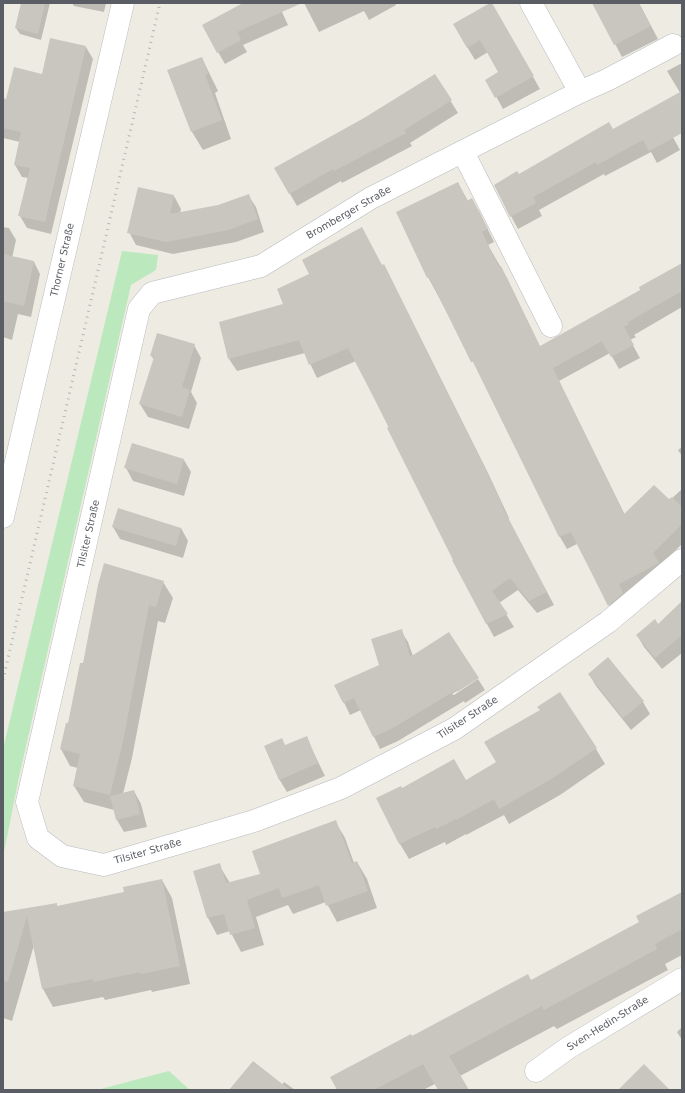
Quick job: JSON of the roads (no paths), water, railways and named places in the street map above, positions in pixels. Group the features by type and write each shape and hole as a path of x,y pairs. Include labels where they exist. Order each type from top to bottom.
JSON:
{"street":[{"name":"Thorner Straße","path":"3,517 123,3"},
{"path":"531,3 580,92"},
{"name":"Bromberger Straße","path":"139,309 152,293 261,266 371,198 673,45"},
{"path":"463,152 551,326"},
{"name":"Tilsiter Straße","path":"139,309 27,802 38,838 62,856 104,865 254,821 341,788 454,729 608,622 682,560"},
{"name":"Sven-Hedin-Straße","path":"536,1071 568,1048 682,979"}],"railway":[{"path":"3,680 160,3"}]}
